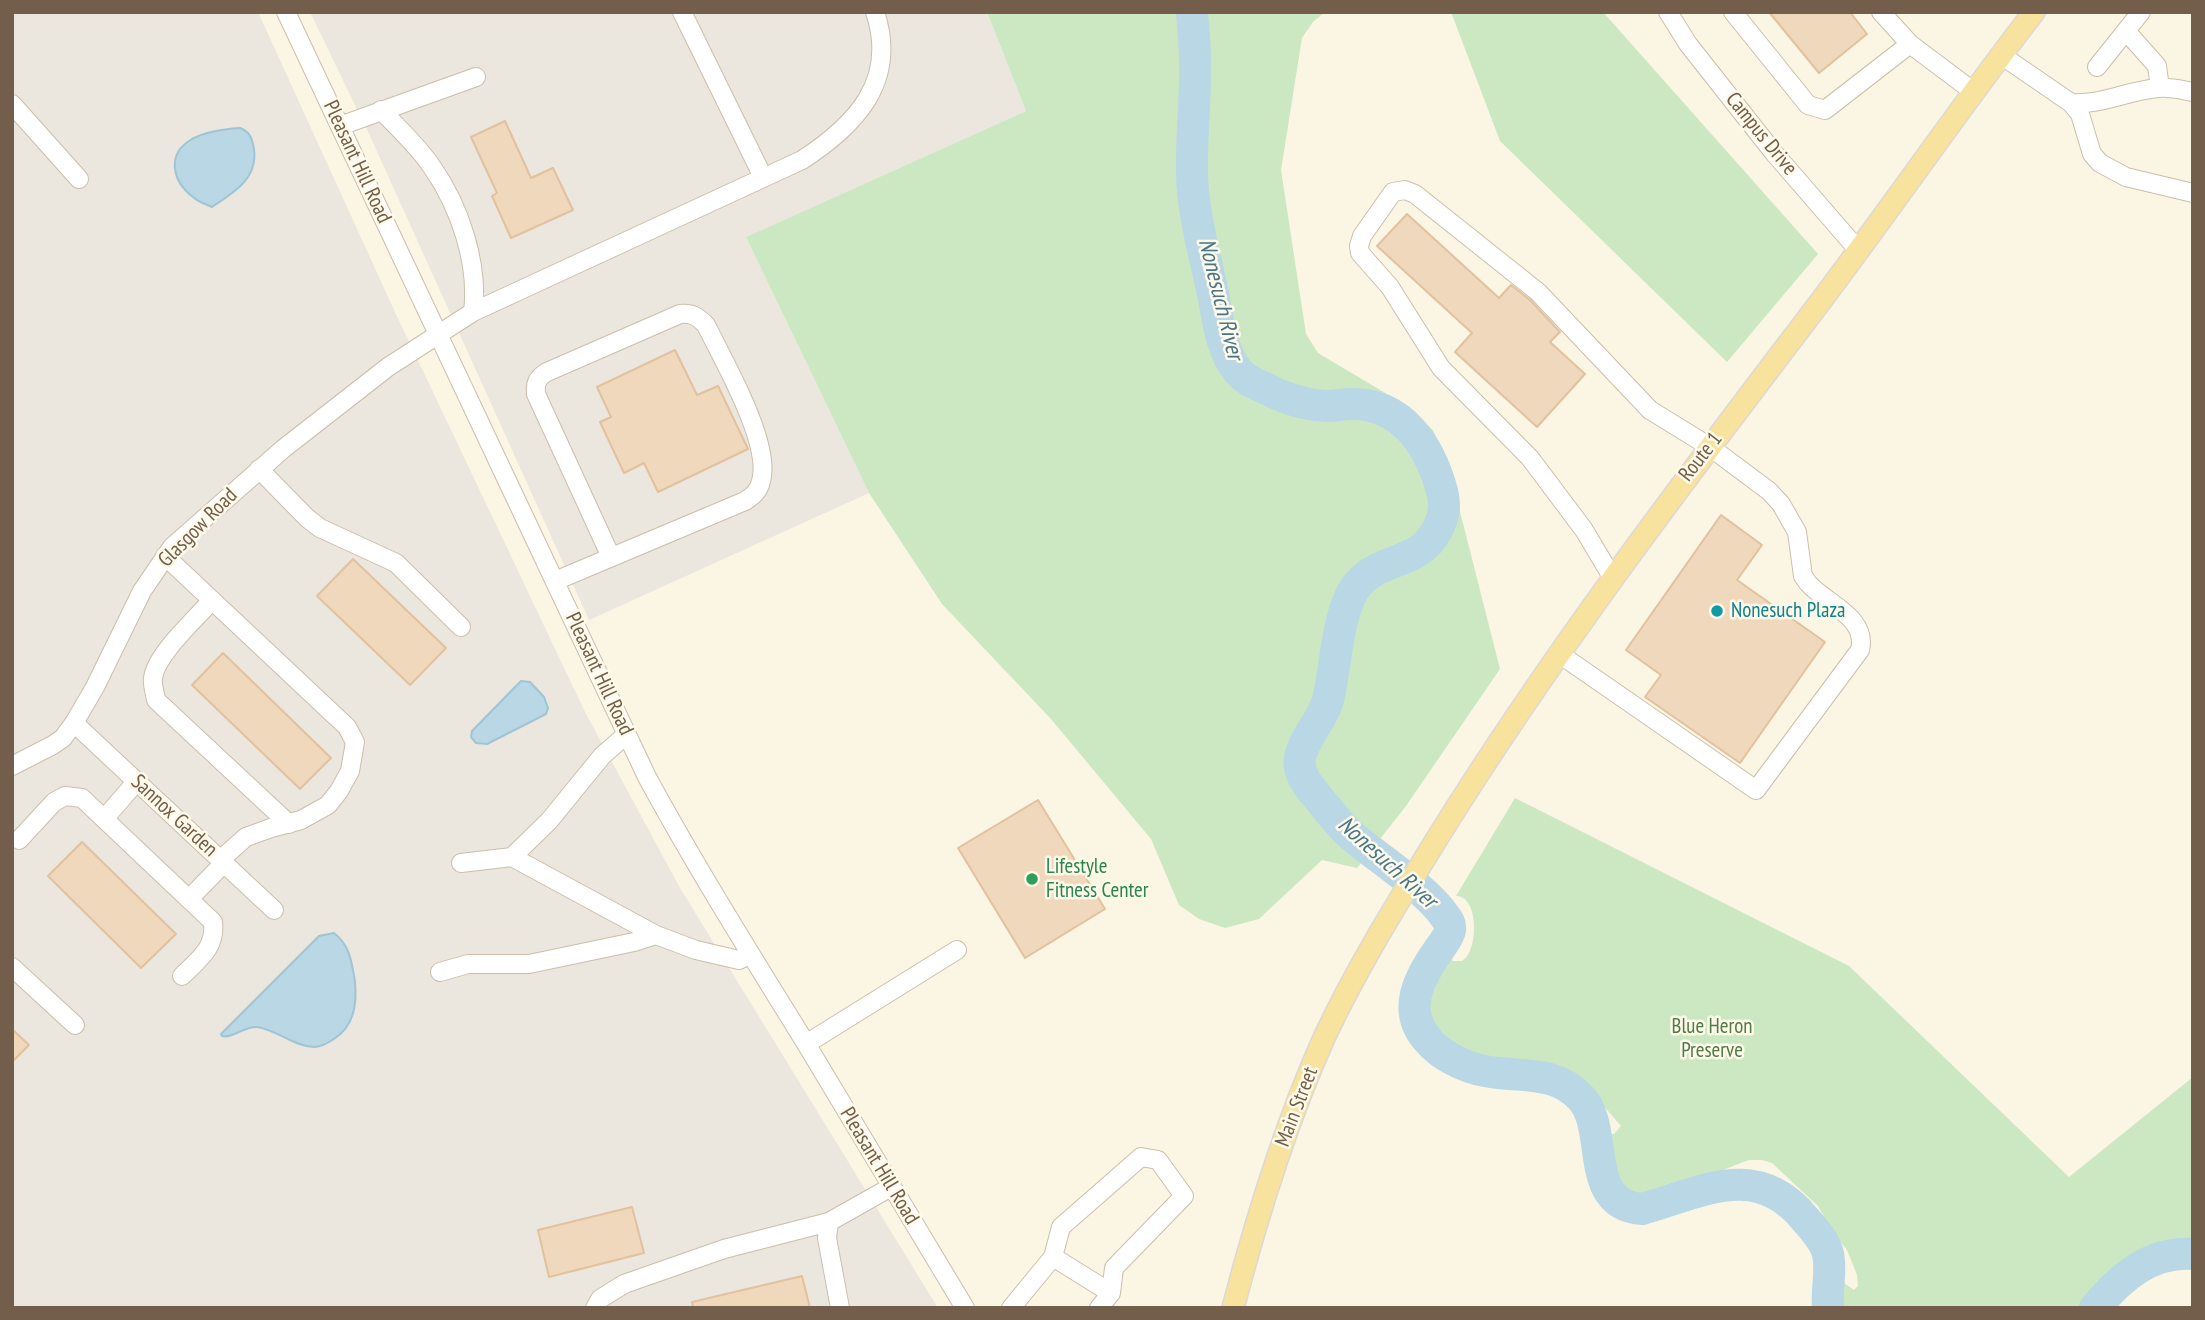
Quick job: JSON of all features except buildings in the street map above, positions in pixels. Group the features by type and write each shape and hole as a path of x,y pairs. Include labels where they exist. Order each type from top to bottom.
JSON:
{"main road":[{"name":"Route 1","path":"1390,918 1492,752 1612,577 1859,251 2034,12"},
{"name":"Main Street","path":"1233,1308 1262,1200 1309,1074 1338,1012 1390,918"}],"street":[{"name":"Pleasant Hill Road","path":"286,12 627,734 681,840 965,1308"},
{"path":"682,12 764,177"},
{"name":"Glasgow Road","path":"12,766 53,745 63,738 75,723 142,591 165,556 259,469 388,367 438,332 473,312 802,160 829,142 850,122 869,96 880,72 882,41 875,12"},
{"name":"Campus Drive","path":"1668,12 1688,44 1774,153 1859,251"},
{"path":"1732,12 1808,105 1816,109 1825,110 1910,44"},
{"path":"1881,12 1910,44 1974,92"},
{"path":"2097,67 2141,12"},
{"path":"2126,31 2157,66 2160,88"},
{"path":"2001,55 2071,103 2080,114 2092,154 2100,163 2126,177 2193,194"},
{"path":"340,126 477,77"},
{"path":"2071,103 2104,102 2160,88 2193,92"},
{"path":"12,104 79,179"},
{"path":"381,110 418,148 446,190 470,259 475,289 473,312"},
{"path":"1558,653 1756,790 1860,650 1862,640 1857,624 1812,588 1803,576 1797,532 1782,504 1710,447 1650,410 1538,292 1415,194 1405,190 1393,192 1362,236 1360,253 1390,287 1441,368 1530,458 1584,530 1612,577"},
{"path":"555,581 611,558 745,501 756,493 762,480 763,456 754,427 706,325 697,316 680,314 547,372 539,377 535,384 536,394 611,558"},
{"path":"259,469 320,528 396,564 461,627"},
{"path":"165,556 347,727 355,742 350,771 328,805 302,820 246,837 189,899"},
{"path":"212,600 159,664 152,681 156,700 289,824"},
{"name":"Sannox Garden","path":"75,723 274,910"},
{"path":"512,857 549,821 602,756 627,734"},
{"path":"104,819 137,781"},
{"path":"19,840 54,802 65,796 82,799 213,922 215,936 207,950 182,976"},
{"path":"461,863 512,857 656,935 696,950 739,960 749,955"},
{"path":"440,972 468,964 529,964 656,935"},
{"path":"806,1044 957,950"},
{"path":"12,967 75,1025"},
{"path":"1011,1308 1053,1256 1061,1227 1141,1157 1158,1160 1184,1196 1114,1268 1111,1293 1099,1308"},
{"path":"595,1308 600,1299 624,1284 724,1249 829,1222 891,1186"},
{"path":"829,1222 827,1238 840,1308"},
{"path":"1053,1256 1111,1293"}],"shaded area":[{"path":"12,12 258,12 394,310 585,712 680,888 938,1308 12,1308"},
{"path":"310,12 987,12 1026,111 746,237 869,493 589,620 370,136"}],"green space":[{"path":"987,12 1325,12 1313,22 1302,38 1281,170 1306,334 1318,353 1392,397 1433,430 1451,476 1500,669 1406,806 1357,868 1322,860 1259,919 1225,928 1199,919 1179,905 1151,839 1051,719 942,604 869,493 746,237 1026,111"},
{"path":"1451,12 1603,12 1818,254 1727,362 1500,141"},
{"name":"Blue Heron Preserve","path":"1515,798 1849,966 2069,1177 2193,1077 2193,1239 2157,1245 2130,1259 2106,1280 2084,1308 1838,1308 1837,1289 1840,1280 1854,1290 1858,1286 1857,1275 1847,1250 1818,1206 1772,1163 1749,1160 1672,1190 1639,1194 1623,1192 1612,1178 1602,1143 1606,1134 1614,1134 1621,1126 1602,1104 1573,1084 1567,1071 1546,1065 1505,1068 1472,1056 1434,1024 1423,1004 1426,986 1433,982 1433,972 1440,955 1446,953 1453,961 1462,961 1468,956 1474,936 1472,914 1464,898 1456,896"}],"water":[{"path":"240,128 250,136 254,149 252,169 248,177 236,190 212,207 197,200 186,191 177,176 175,160 178,152 197,137 215,131"},
{"path":"521,681 530,682 544,697 548,708 546,714 487,744 476,743 471,737 472,731"},
{"path":"334,933 347,949 355,982 353,1014 341,1034 314,1047 299,1044 257,1027 222,1036 221,1034 319,936"}],"waterway":[{"name":"Nonesuch River","path":"1192,12 1195,61 1193,189 1221,334 1232,363 1247,379 1287,398 1319,405 1369,406 1399,419 1422,444 1437,475 1443,496 1441,521 1429,541 1410,555 1368,575 1352,594 1342,622 1328,700 1300,758 1300,770 1308,786 1343,828 1425,894 1449,922 1448,935 1425,972 1416,994 1414,1006 1420,1028 1434,1046 1459,1063 1488,1072 1542,1077 1572,1090 1589,1111 1604,1180 1611,1194 1623,1204 1642,1209 1706,1189 1747,1185 1767,1190 1786,1201 1805,1219 1827,1249 1828,1308"},
{"name":"Nonesuch River","path":"2095,1308 2115,1286 2138,1268 2164,1257 2193,1254"}],"place":[{"name":"Nonesuch Plaza","path":"1717,611"},
{"name":"Lifestyle Fitness Center","path":"1032,879"}]}
